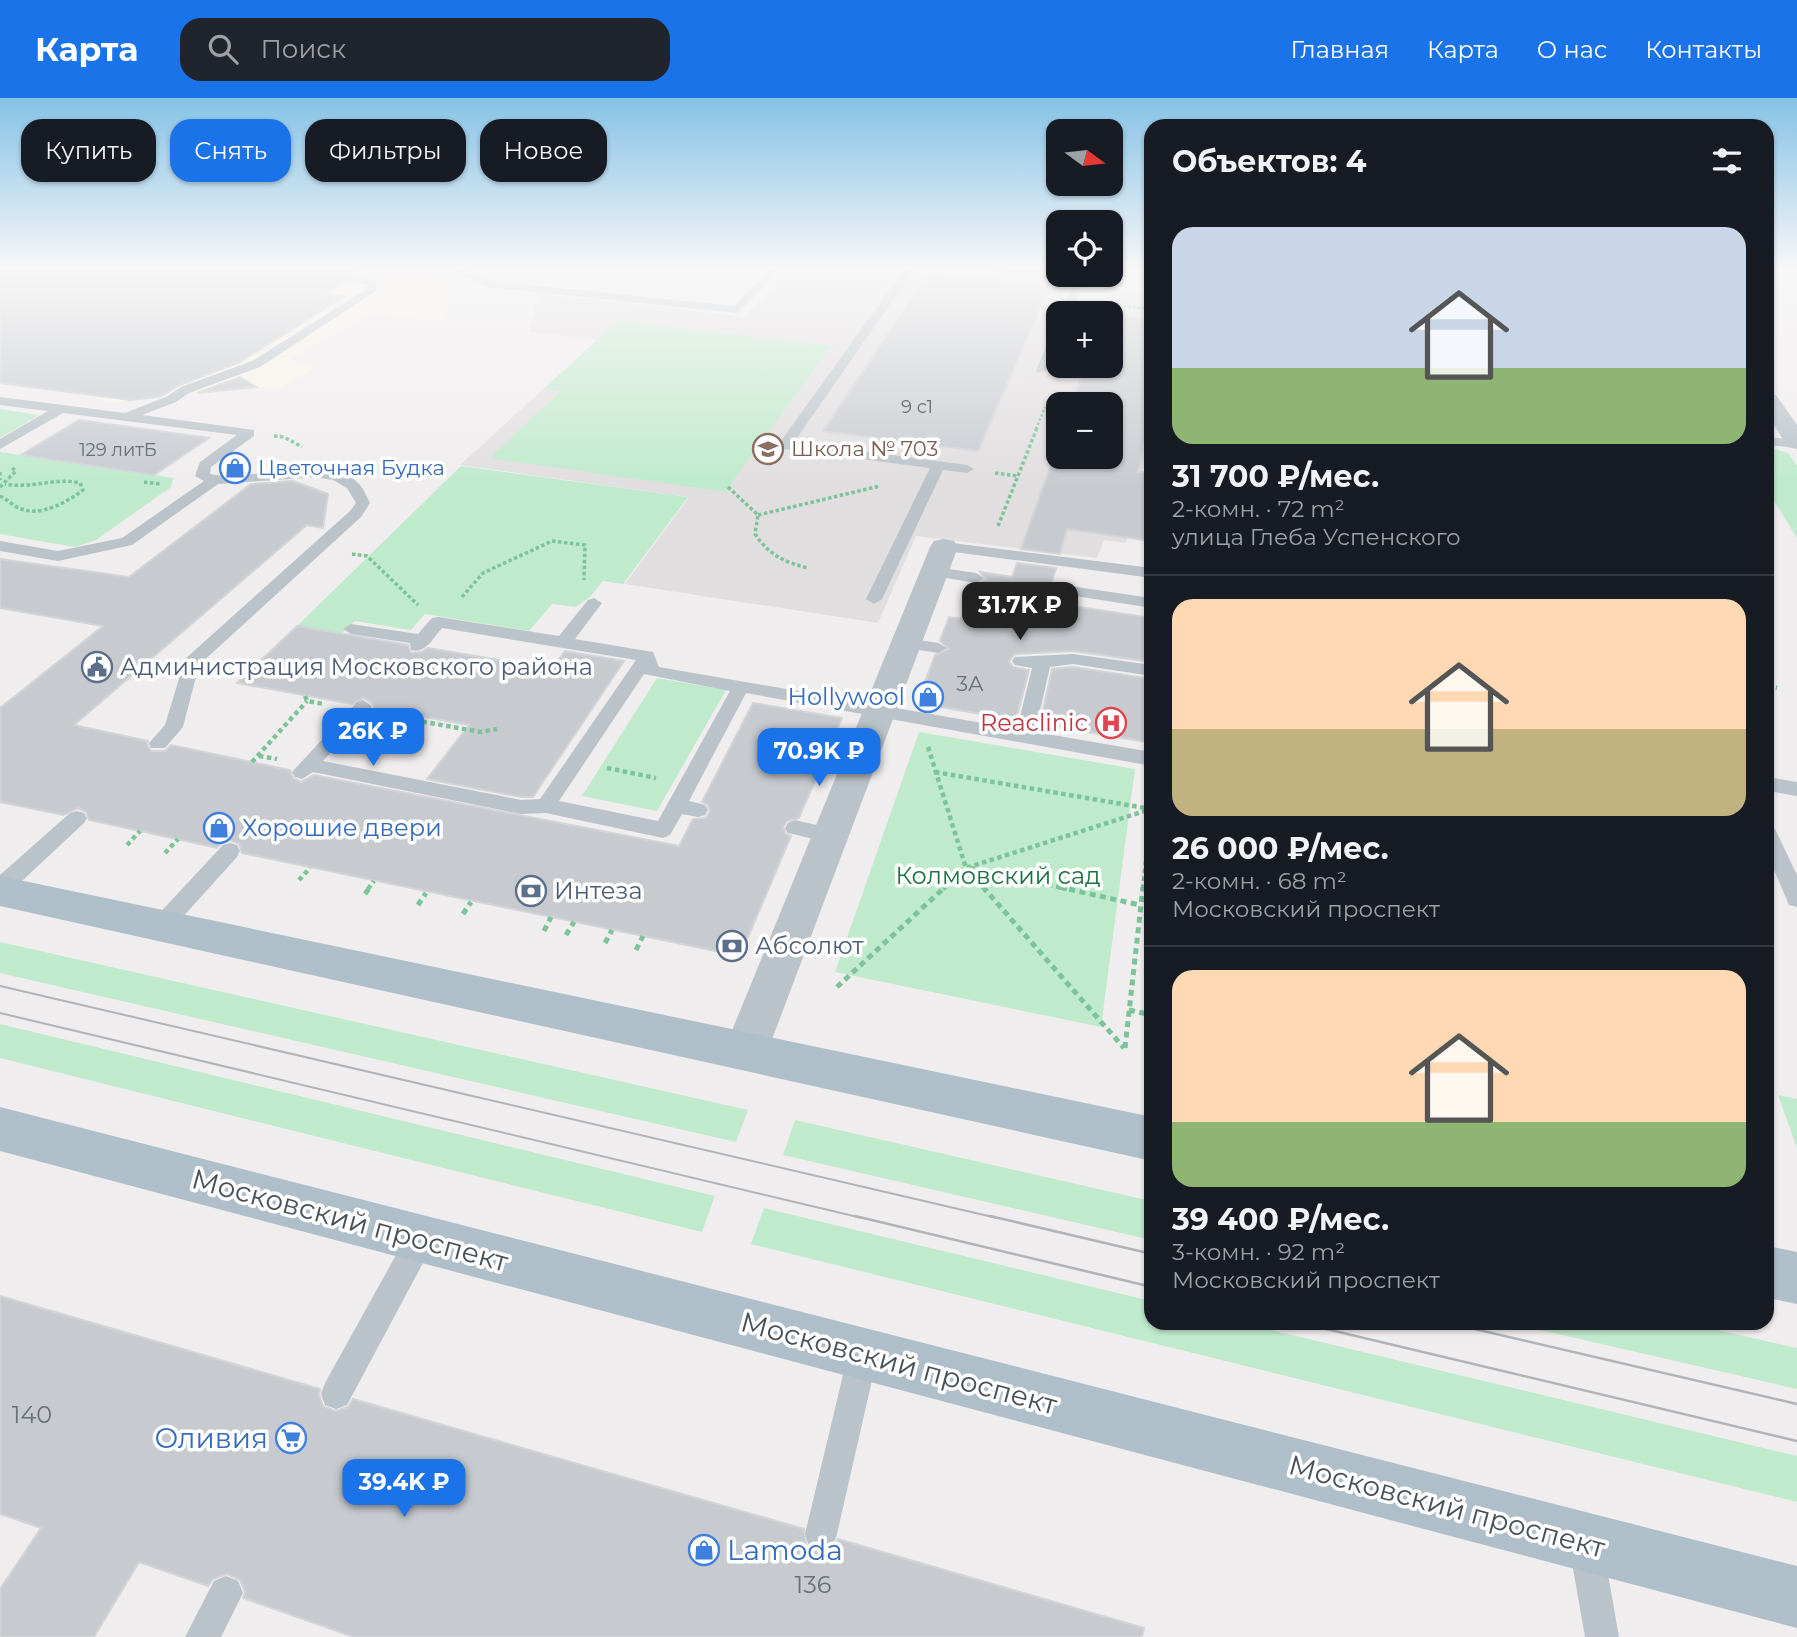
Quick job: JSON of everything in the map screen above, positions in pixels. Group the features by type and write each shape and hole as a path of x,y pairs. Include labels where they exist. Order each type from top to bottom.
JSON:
{"main road":[{"path":"0,890 1144,1137"},
{"name":"Московский проспект","path":"0,1129 1797,1597"},
{"path":"1774,1273 1797,1279"}],"street":[{"path":"1774,409 1797,443"},
{"path":"746,1050 880,710 922,645 940,560"}],"lane":[{"path":"125,417 256,363 290,342"},
{"path":"858,342 785,444 937,468 967,469"},
{"path":"1042,370 1046,361"},
{"path":"172,399 209,398"},
{"path":"0,401 249,433 205,465 202,476 213,481 232,482 311,472 335,477 360,493 363,503 347,523 191,663 174,727 158,743"},
{"path":"0,444 61,409"},
{"path":"1774,441 1797,443"},
{"path":"874,599 937,468"},
{"path":"0,546 58,556 127,542 213,481"},
{"path":"940,560 1144,573"},
{"path":"940,560 976,578"},
{"path":"1050,589 1144,602"},
{"path":"563,643 594,603"},
{"path":"351,629 419,643 438,622 647,656"},
{"path":"647,656 651,671 1144,757"},
{"path":"546,806 647,656"},
{"path":"1021,661 1042,663 1073,659 1144,670"},
{"path":"1025,735 1042,663"},
{"path":"363,706 305,769 521,807 546,806 663,830 741,686"},
{"path":"1774,785 1797,789"},
{"path":"676,807 698,810"},
{"path":"0,890 77,818"},
{"path":"795,828 831,835"},
{"path":"1774,847 1797,899"},
{"path":"162,925 230,851"},
{"path":"337,1394 421,1238"},
{"path":"821,1534 863,1353"},
{"path":"1586,1542 1602,1637"},
{"path":"202,1637 226,1592"}],"path":[{"path":"994,537 1045,407"},
{"path":"0,487 16,471 1,465"},
{"path":"758,515 937,468"},
{"path":"0,472 0,480"},
{"path":"0,496 26,510 44,509 74,498 82,490 80,483 70,480 24,488 5,484"},
{"path":"728,487 758,515"},
{"path":"758,515 755,534 764,549 779,561 807,568"},
{"path":"438,622 483,573 552,541 585,545 585,553"},
{"path":"346,553 367,556 420,607"},
{"path":"253,762 307,701"},
{"path":"433,723 437,719"},
{"path":"481,732 497,729"},
{"path":"926,739 966,868 1124,1048 1144,870"},
{"path":"575,762 688,784"},
{"path":"935,772 1144,808"},
{"path":"837,987 966,868 1144,811"},
{"path":"127,845 140,831"},
{"path":"165,852 178,839"},
{"path":"299,880 310,868"},
{"path":"966,868 1140,905"},
{"path":"365,894 374,881"},
{"path":"418,905 426,893"},
{"path":"463,914 471,902"},
{"path":"544,931 551,917"},
{"path":"566,935 574,922"},
{"path":"605,943 612,930"},
{"path":"636,950 643,936"},
{"path":"1129,1010 1144,1013"}],"shaded area":[{"path":"55,342 321,342 290,359 317,367 277,389 256,387 209,392 156,387 137,399 113,403 102,401"},
{"name":"Школа № 703","path":"595,342 1046,342 1046,378 1123,378 1123,342 1144,342 1144,464 1126,543 1104,540 1097,558 916,536 878,623 625,584 689,497 460,465"}],"green space":[{"path":"595,342 795,342 831,346 725,492 490,458 561,391 544,389"},
{"path":"0,409 39,415 0,438"},
{"path":"1774,449 1788,453 1797,466 1797,538 1774,501"},
{"path":"0,452 173,478 171,487 96,540 75,547 0,534"},
{"path":"461,466 688,497 623,584 603,581 590,597 575,607 552,604 529,631 425,614 411,630 355,621 341,634 297,626"},
{"path":"657,678 726,690 657,811 582,796"},
{"name":"Колмовский сад","path":"919,732 1135,769 1101,1027 835,972"},
{"path":"0,942 748,1110 736,1142 0,973"},
{"path":"0,1024 715,1196 702,1232 0,1058"},
{"path":"1778,1095 1797,1099 1797,1148"},
{"path":"795,1120 1144,1199 1144,1238 783,1155"},
{"path":"764,1208 1144,1299 1144,1330 1271,1330 1797,1456 1797,1502 751,1244"},
{"path":"1540,1330 1718,1330 1797,1348 1797,1389"}],"building":[{"path":"0,342 272,342 240,362 180,385 159,397 130,400 0,383"},
{"path":"883,342 1025,342 978,451 823,431"},
{"path":"1123,342 1144,342 1144,446 1138,472 1144,472 1144,540 1067,529 1060,554 1021,549 1049,469 1123,469 1123,392 1076,392 1081,378 1123,378"},
{"path":"240,377 256,387 197,393"},
{"path":"79,420 209,438 154,475 21,455"},
{"path":"293,481 328,494 323,528 307,525 74,725 148,741 151,751 165,751 171,745 290,770 293,778 301,782 314,775 679,846 693,819 706,818 710,811 707,804 702,802 753,703 842,718 799,818 787,821 783,827 786,834 791,836 740,956 242,853 239,844 231,840 222,842 217,848 89,820 86,812 78,808 63,815 0,802 0,708 103,626 0,608 0,559 129,577 251,484"},
{"path":"1017,563 1056,568 1052,581 1039,587 1042,592 1048,594 1046,602 1144,617 1144,661 1073,651 1015,654 1009,661 1013,667 1029,670 1016,720 917,703 935,655 949,649 940,641 949,617 961,619 973,585 986,579 980,572 1012,577"},
{"path":"297,626 408,645 411,653 428,648 552,669 565,651 624,661 533,797 521,797 427,779 469,725 374,708 373,704 364,698 352,704 237,683"},
{"path":"1073,667 1144,678 1144,742 1040,724 1052,669"},
{"path":"0,1296 320,1389 323,1406 335,1411 348,1407 353,1399 804,1529 807,1547 820,1552 834,1548 838,1539 1144,1628 1142,1637 354,1637 243,1598 245,1592 240,1580 227,1574 213,1579 208,1586 139,1562 94,1637 0,1637 0,1589 41,1528 0,1514"}],"tram line":[{"path":"0,986 997,1218"},
{"path":"0,1013 862,1218"},
{"path":"855,1216 1144,1285"},
{"path":"990,1216 1144,1252"},
{"path":"1330,1330 1797,1441"},
{"path":"1479,1330 1797,1404"}],"place":[{"name":"Школа № 703","path":"768,449"},
{"name":"Цветочная Будка","path":"235,468"},
{"name":"Администрация Московского района","path":"97,667"},
{"name":"Hollywool","path":"928,697"},
{"name":"Reaclinic","path":"1111,723"},
{"name":"Хорошие двери","path":"219,828"},
{"name":"Интеза","path":"531,891"},
{"name":"Абсолют","path":"732,946"},
{"name":"Оливия","path":"291,1438"},
{"name":"Lamoda","path":"704,1550"}]}
